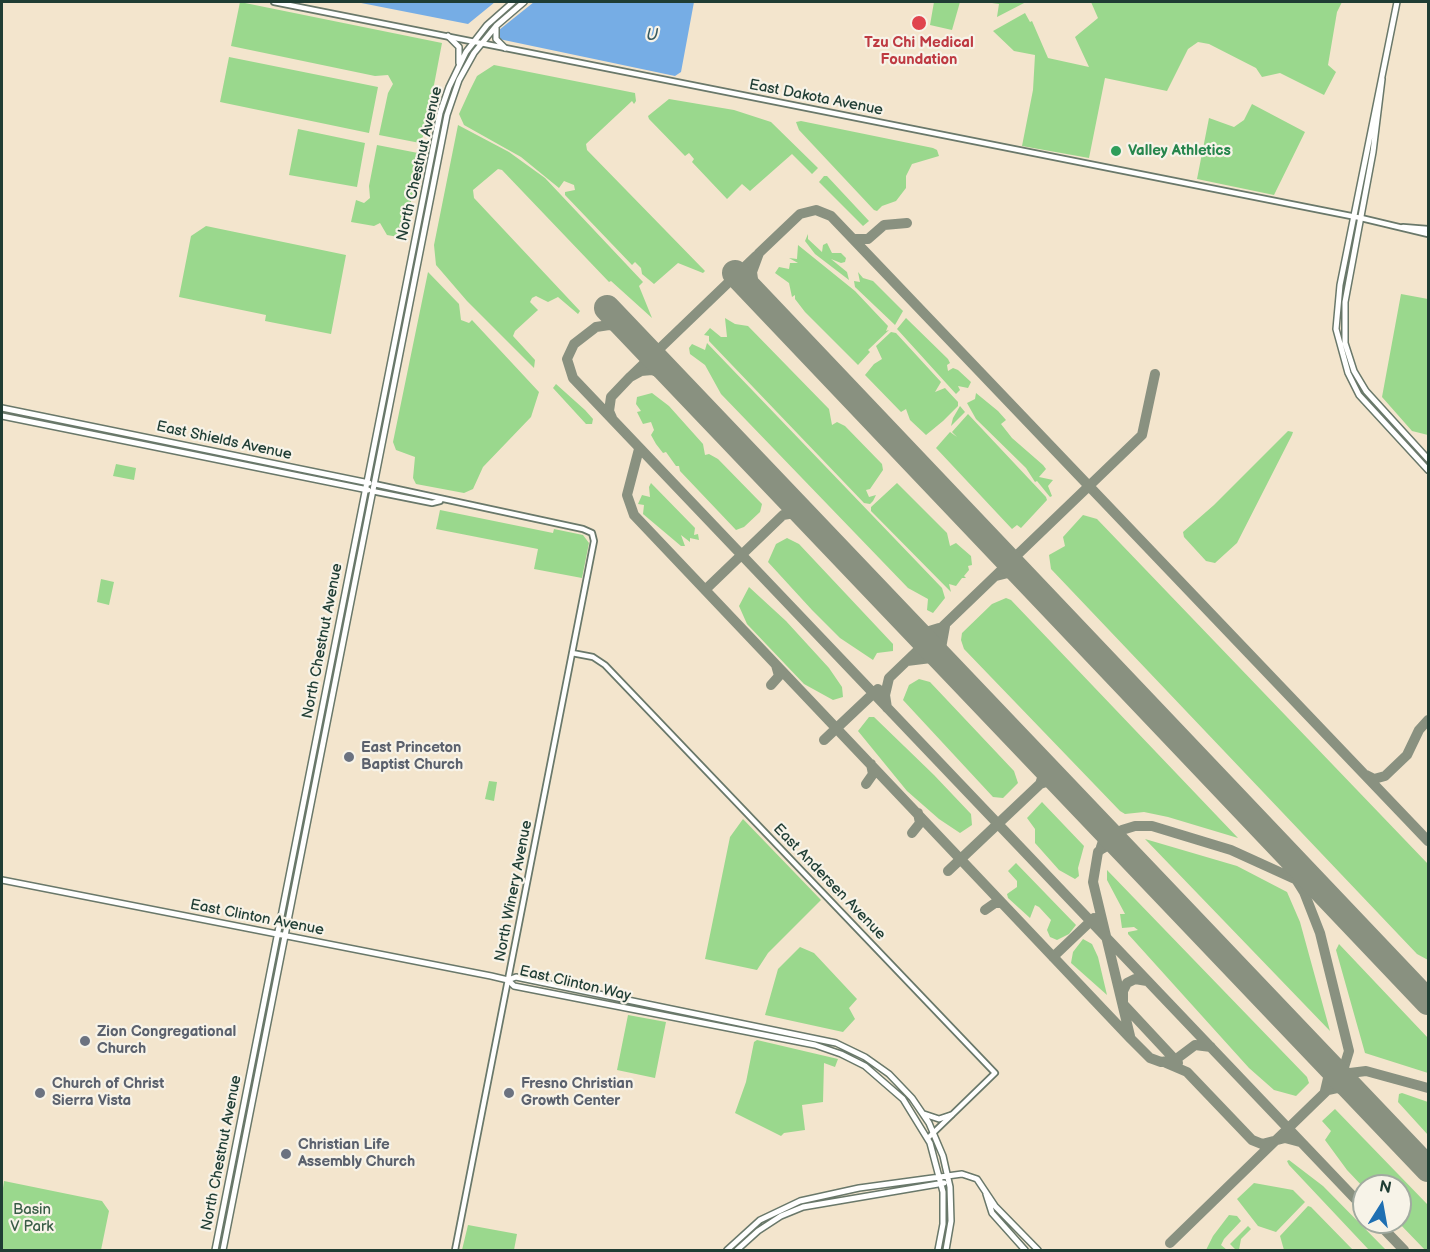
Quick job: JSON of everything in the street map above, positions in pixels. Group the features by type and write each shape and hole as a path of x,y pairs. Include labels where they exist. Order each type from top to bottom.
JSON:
{"main road":[{"name":"North Chestnut Avenue","path":"223,1251 373,488 436,151 442,107 458,66 474,42 513,2"},
{"name":"North Chestnut Avenue","path":"215,1251 366,486 436,151 457,86 481,43 496,26 524,2"},
{"path":"1397,2 1336,313 1339,345 1359,395 1428,470"},
{"path":"496,26 496,39 505,48"},
{"path":"448,36 459,47 458,66"},
{"path":"1382,78 1383,88 1374,152 1344,316 1345,343 1351,372 1390,419 1428,459"},
{"name":"East Shields Avenue","path":"2,408 373,488"},
{"name":"East Shields Avenue","path":"2,416 366,486"},
{"path":"1385,424 1390,419"},
{"path":"38,423 65,425 69,422"},
{"path":"354,548 357,551 354,583"},
{"name":"East Clinton Avenue","path":"2,880 508,980"},
{"name":"East Clinton Way","path":"938,1251 943,1218 941,1183 928,1138 913,1112 891,1087 871,1070 844,1055 799,1042 514,986 508,980 516,977 819,1038 859,1053 883,1069 907,1092 934,1132 948,1179 951,1215 946,1251"},
{"path":"844,1055 855,1054 883,1069"},
{"path":"924,1114 936,1119 951,1115"},
{"path":"727,1251 747,1231 779,1210 800,1201 940,1176 948,1179"},
{"path":"737,1251 758,1231 781,1216 831,1201 970,1176 976,1179 995,1206 1038,1251"},
{"path":"986,1192 992,1213 1025,1251"}],"street":[{"name":"East Dakota Avenue","path":"274,2 1403,227"},
{"path":"1403,227 1428,229"},
{"path":"1403,227 1428,234"},
{"name":"East Shields Avenue","path":"373,488 432,496 440,501 583,529 593,536"},
{"name":"North Winery Avenue","path":"454,1251 594,546 593,536"},
{"name":"East Andersen Avenue","path":"572,653 593,657 605,665 995,1073 928,1138"},
{"path":"829,1194 831,1201"}],"green space":[{"path":"240,2 442,43 425,132 420,143 379,135 388,93 393,84 388,75 375,76 231,46"},
{"path":"934,2 960,2 952,30 930,25"},
{"path":"985,2 1026,2 997,17 999,4"},
{"path":"1091,2 1342,2 1337,12 1328,65 1336,72 1324,95 1280,73 1262,77 1256,68 1209,44 1198,42 1188,49 1167,91 1105,78 1089,158 1022,146 1033,90 1035,55 1014,51 993,31 1025,13 1030,22 1032,21 1048,58 1089,67 1075,37 1098,18"},
{"path":"229,57 378,87 369,133 220,102"},
{"path":"494,65 635,93 634,104 632,101 586,144 587,150 705,271 703,273 678,263 654,284 642,274 641,268 635,262 632,265 565,195 565,192 575,190 574,185 564,181 559,188 521,157 464,125 459,114 477,76"},
{"path":"669,99 734,110 771,122 818,168 812,174 792,154 750,191 742,184 727,199 692,162 694,159 689,153 685,156 649,119 648,116"},
{"path":"1252,104 1305,132 1274,195 1197,179 1209,118 1234,127 1244,120"},
{"path":"801,121 933,148 937,150 939,156 912,164 906,176 906,188 896,201 882,206 877,211 799,130 796,122"},
{"path":"458,125 509,152 545,178 643,282 639,286 652,318 611,281 609,282 502,170 498,169 473,190 474,198 580,311 578,314 558,297 548,302 536,296 532,298 530,302 538,310 515,331 513,336 535,360 534,368 467,301 436,265 434,245"},
{"path":"298,129 365,143 357,187 289,175"},
{"path":"377,145 418,153 418,165 404,238 387,235 380,223 374,226 351,222 356,200 364,203 370,198 369,186"},
{"path":"827,176 869,221 863,226 819,182"},
{"path":"206,226 346,255 331,334 265,321 266,315 179,297 191,236"},
{"path":"808,234 808,239 822,252 823,245 827,243 832,253 841,253 846,258 845,262 841,263 831,259 847,272 849,280 815,254 805,241"},
{"path":"798,245 855,291 888,326 886,331 889,330 868,350 870,352 858,365 805,312 795,299 795,295 792,297 789,283 775,273 779,267 789,269 790,263 798,263 789,258 797,259"},
{"path":"428,272 459,304 461,320 469,323 472,320 539,392 531,417 483,467 473,489 464,493 416,484 413,478 415,457 396,450 393,442"},
{"path":"858,272 863,278 873,281 903,311 895,325 855,287 854,281 860,282"},
{"path":"1401,294 1428,299 1428,435 1412,431 1382,397"},
{"path":"725,318 735,324 748,326 829,409 832,425 837,422 845,426 882,464 883,470 870,489 866,490 869,497 876,495 870,504 864,503 709,341 709,336 704,335 710,328 721,337 727,337"},
{"path":"906,318 948,359 950,363 947,365 948,371 953,368 958,370 971,382 968,388 958,386 960,390 956,394 897,329"},
{"path":"891,332 896,333 941,382 935,392 945,388 958,402 958,406 926,435 910,420 906,409 901,412 865,375 874,364 882,359 876,346"},
{"path":"707,343 942,588 945,598 933,613 927,610 928,599 908,588 721,394 705,365 690,354 689,348 692,344 705,350"},
{"path":"556,384 585,410 593,419 592,424 586,424 553,388"},
{"path":"652,393 669,406 703,444 705,455 709,454 718,459 762,504 760,512 744,527 736,530 680,471 679,466 676,466 666,452 663,453 656,444 651,435 654,430 651,422 643,424 637,412 641,411 636,404 637,397"},
{"path":"976,393 1006,420 1001,424 1012,438 1046,469 1039,477 1053,480 1048,486 1052,496 1050,497 1037,481 1035,482 1026,468 976,419 967,403 975,399"},
{"path":"960,406 965,412 951,426 953,418"},
{"path":"968,414 1046,497 1047,500 1021,528 1017,525 1012,529 936,448 950,432 957,437 952,432"},
{"path":"1288,431 1293,432 1292,435 1237,543 1215,563 1206,561 1184,537 1183,532 1214,505"},
{"path":"116,464 136,468 134,480 113,476"},
{"path":"651,483 695,528 694,535 698,534 699,540 690,538 690,542 681,535 685,546 681,546 643,514 644,505 638,504 642,495 650,497"},
{"path":"897,483 947,533 950,546 956,543 971,556 972,565 968,566 969,570 964,576 966,578 962,578 956,586 949,584 951,592 871,511 871,507"},
{"path":"440,510 553,533 554,529 583,535 589,543 582,578 534,569 538,549 436,529"},
{"path":"1083,515 1097,519 1428,864 1428,960 1417,954 1051,569 1049,555 1065,546 1063,537"},
{"path":"787,538 799,544 893,644 893,651 877,653 873,660 840,638 812,610 768,562 776,544"},
{"path":"101,579 114,582 109,605 97,602"},
{"path":"749,587 786,621 829,668 842,687 843,697 833,700 804,684 747,624 739,606"},
{"path":"1006,598 1011,600 1238,838 1168,817 1144,812 1125,814 1120,811 964,649 961,640 962,633 992,604"},
{"path":"919,679 930,682 1014,771 1018,783 1003,798 993,797 903,700 909,685"},
{"path":"869,717 874,717 934,775 971,814 972,825 960,833 939,819 907,791 858,731"},
{"path":"489,781 497,782 494,801 485,799"},
{"path":"1042,802 1084,846 1078,868 1079,876 1075,879 1059,870 1035,843 1035,829 1027,818"},
{"path":"743,819 821,900 768,953 757,970 705,959 730,837"},
{"path":"1145,839 1237,866 1287,892 1300,922 1330,1031"},
{"path":"1016,863 1076,925 1069,934 1057,940 1050,937 1047,930 1051,920 1039,907 1035,905 1030,918 1008,898 1007,894 1017,887 1017,881 1008,871"},
{"path":"1107,870 1307,1077 1309,1083 1296,1096 1274,1090 1249,1068 1128,934 1128,932 1138,930 1134,927 1122,928 1120,914 1125,914 1107,880"},
{"path":"1083,939 1092,944 1098,957 1107,995 1071,963 1073,952"},
{"path":"1339,944 1428,1038 1428,1073 1365,1053 1336,950"},
{"path":"800,947 814,953 857,999 849,1008 855,1019 843,1032 765,1015 778,969"},
{"path":"628,1015 666,1022 655,1078 617,1070"},
{"path":"757,1040 838,1059 835,1067 824,1063 823,1102 802,1105 805,1130 784,1133 781,1136 735,1113 746,1082 754,1042"},
{"path":"1399,1094 1428,1102 1428,1135 1398,1102"},
{"path":"1335,1109 1398,1174 1352,1175 1325,1140 1331,1131 1322,1121"},
{"path":"1289,1160 1323,1186 1352,1215 1352,1232 1289,1165 1287,1161"},
{"name":"Basin V Park","path":"4,1181 102,1201 109,1211 101,1250 2,1250"},
{"path":"1254,1183 1293,1190 1305,1202 1276,1232 1258,1226 1237,1199"},
{"path":"1412,1188 1428,1205 1428,1250 1425,1250 1410,1234 1412,1234"},
{"path":"1308,1206 1353,1250 1284,1250 1280,1236"},
{"path":"1229,1215 1237,1216 1241,1221 1221,1245 1227,1250 1206,1250 1213,1236"},
{"path":"468,1225 517,1234 514,1250 462,1250"},
{"path":"1248,1226 1251,1229 1241,1239 1239,1250 1236,1250 1230,1244"},
{"path":"1354,1234 1370,1234 1386,1250 1369,1250"}],"water":[{"path":"356,2 495,2 468,24"},
{"name":"U","path":"534,2 694,2 681,72 675,76 499,39 499,30"}],"taxiway":[{"path":"755,294 752,272 759,253 800,214 816,210 831,216 1428,841"},
{"path":"853,239 868,239 884,225 907,223"},
{"path":"630,377 756,256"},
{"path":"626,327 609,325 596,327 574,344 567,359 573,378 1352,1195"},
{"path":"612,418 609,411 611,397 630,377 641,371 652,370 676,380"},
{"path":"887,708 885,695 889,678 1142,435 1155,374"},
{"path":"639,449 627,495 634,515 1131,1039 1150,1058 1161,1062 1175,1060 1195,1045 1211,1047"},
{"path":"705,590 783,515 794,513 807,517"},
{"path":"996,576 1008,573 1025,578"},
{"path":"945,626 941,648 948,665"},
{"path":"911,627 926,632 939,628"},
{"path":"907,661 931,658 948,665"},
{"path":"771,685 779,676 776,665"},
{"path":"824,740 878,689"},
{"path":"1366,775 1374,779 1385,776 1407,755 1419,730 1428,720"},
{"path":"1040,762 1043,775 1040,784"},
{"path":"866,784 873,774 871,764"},
{"path":"948,871 1040,784 1049,781 1063,786"},
{"path":"912,833 920,823 918,813"},
{"path":"1101,826 1104,838 1101,847"},
{"path":"1130,1036 1093,882 1098,852 1122,830 1135,826 1152,826 1231,850 1297,880 1345,915"},
{"path":"1269,836 1304,892 1320,933 1349,1051 1341,1077"},
{"path":"1100,850 1109,845 1126,852"},
{"path":"985,910 995,903 1002,903"},
{"path":"1053,957 1094,918"},
{"path":"1147,981 1135,979 1127,983 1123,991 1123,1004 1178,1063"},
{"path":"1412,984 1428,989"},
{"path":"1318,1053 1327,1066 1329,1074 1325,1091"},
{"path":"1166,1063 1187,1072 1252,1140 1262,1144 1285,1138 1300,1142"},
{"path":"1170,1243 1341,1077 1366,1071 1428,1088"},
{"path":"1328,1090 1337,1088 1351,1091 1366,1104"},
{"path":"1389,1234 1404,1250"}],"runway":[{"path":"735,273 1428,1002"},
{"path":"607,308 1428,1169"}],"place":[{"name":"Tzu Chi Medical Foundation","path":"919,23"},
{"name":"Valley Athletics","path":"1116,151"},
{"name":"East Princeton Baptist Church","path":"349,757"},
{"name":"Zion Congregational Church","path":"85,1041"},
{"name":"Church of Christ Sierra Vista","path":"40,1093"},
{"name":"Fresno Christian Growth Center","path":"509,1093"},
{"name":"Christian Life Assembly Church","path":"286,1154"}]}
